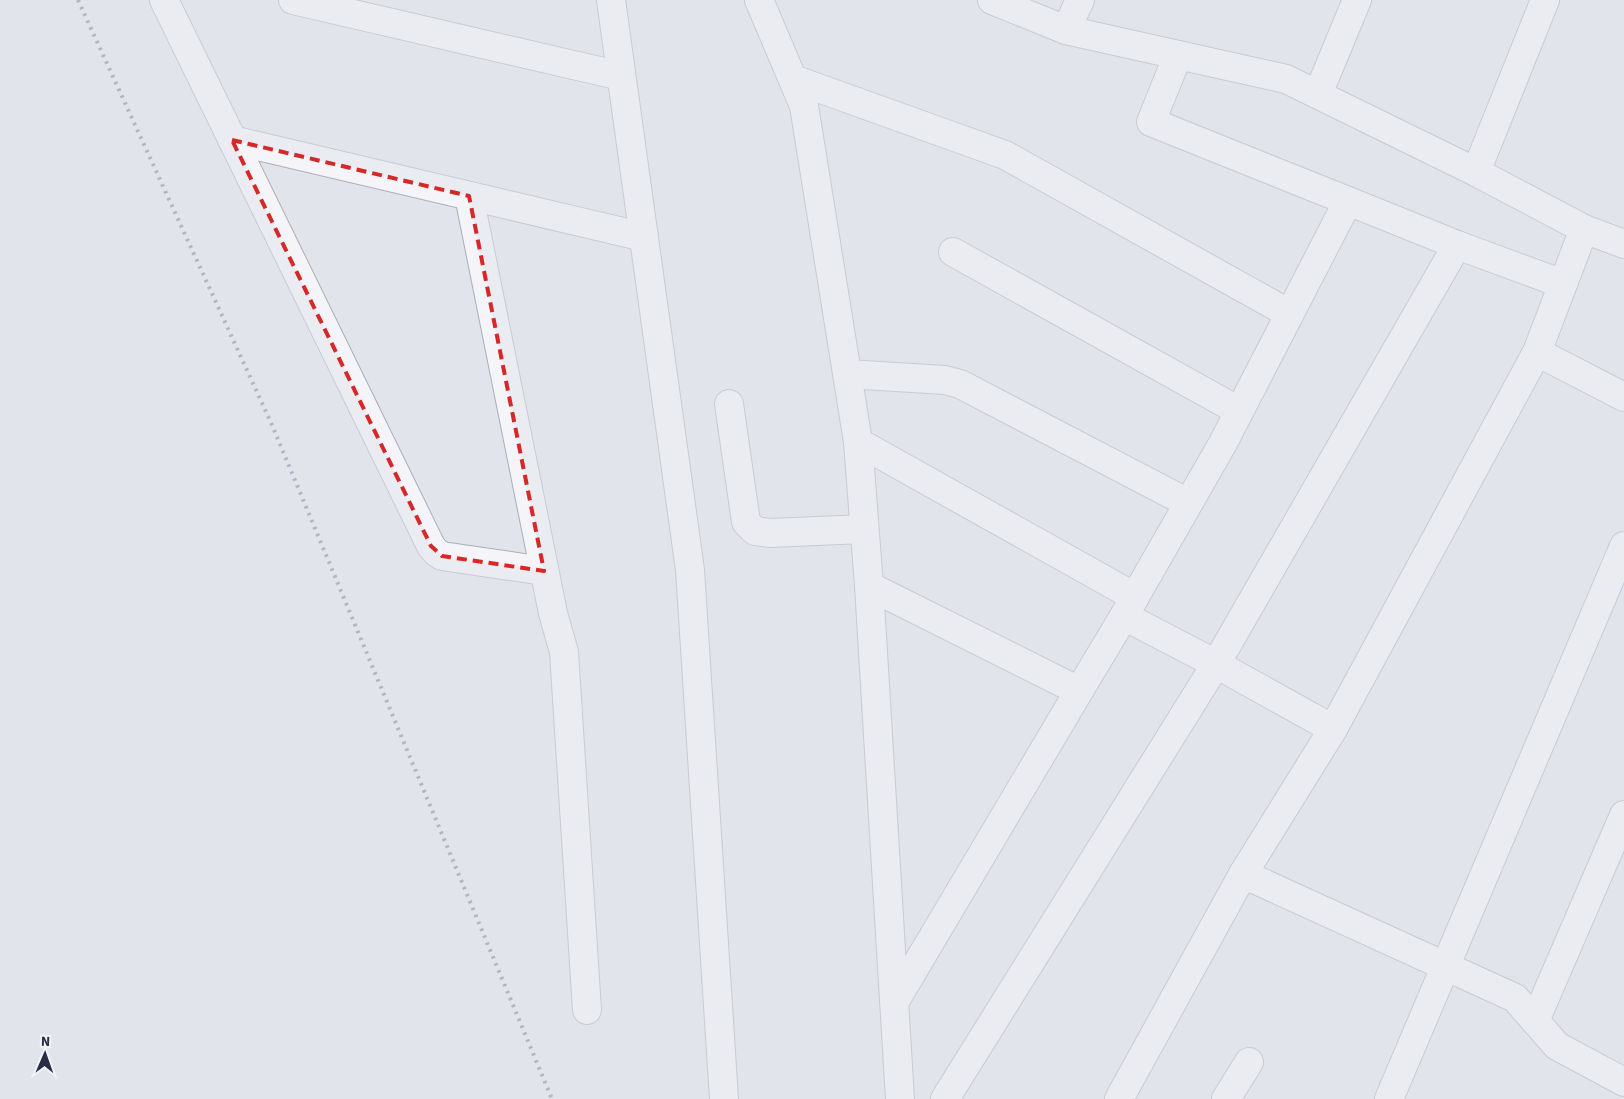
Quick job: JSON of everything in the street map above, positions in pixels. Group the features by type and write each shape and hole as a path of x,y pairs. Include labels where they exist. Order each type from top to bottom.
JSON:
{"street":[{"path":"164,0 431,546 442,556 544,571"},
{"path":"293,0 622,76"},
{"path":"611,0 690,570 724,1099"},
{"path":"759,0 804,106 858,442 900,1099"},
{"path":"992,0 1066,30 1286,79 1476,172 1584,229 1624,244"},
{"path":"1066,30 1080,0"},
{"path":"1318,94 1357,0"},
{"path":"1476,172 1545,0"},
{"path":"1178,55 1151,122 1457,245 1563,284"},
{"path":"793,79 994,150 1288,313"},
{"path":"232,140 644,237"},
{"path":"469,196 544,571 564,652 587,1010"},
{"path":"895,1001 1129,607 1188,503 1239,411 1288,313 1348,202"},
{"path":"1119,1099 1243,874 1333,729 1537,352 1584,229"},
{"path":"945,1099 1216,664 1457,245"},
{"path":"953,252 1239,411"},
{"path":"1537,352 1624,397"},
{"path":"847,374 945,380 960,384 1188,503"},
{"path":"729,404 746,522 755,531 770,533 864,529"},
{"path":"858,442 1129,607 1216,664 1333,729"},
{"path":"1390,1099 1624,546"},
{"path":"868,586 1079,691"},
{"path":"1535,1021 1624,815"},
{"path":"1243,874 1515,998 1557,1046 1624,1082"},
{"path":"1226,1099 1249,1062"}],"highlighted area":[{"path":"232,140 469,196 544,571 442,556 431,546"}],"railway":[{"path":"78,0 272,425 552,1099"}]}
